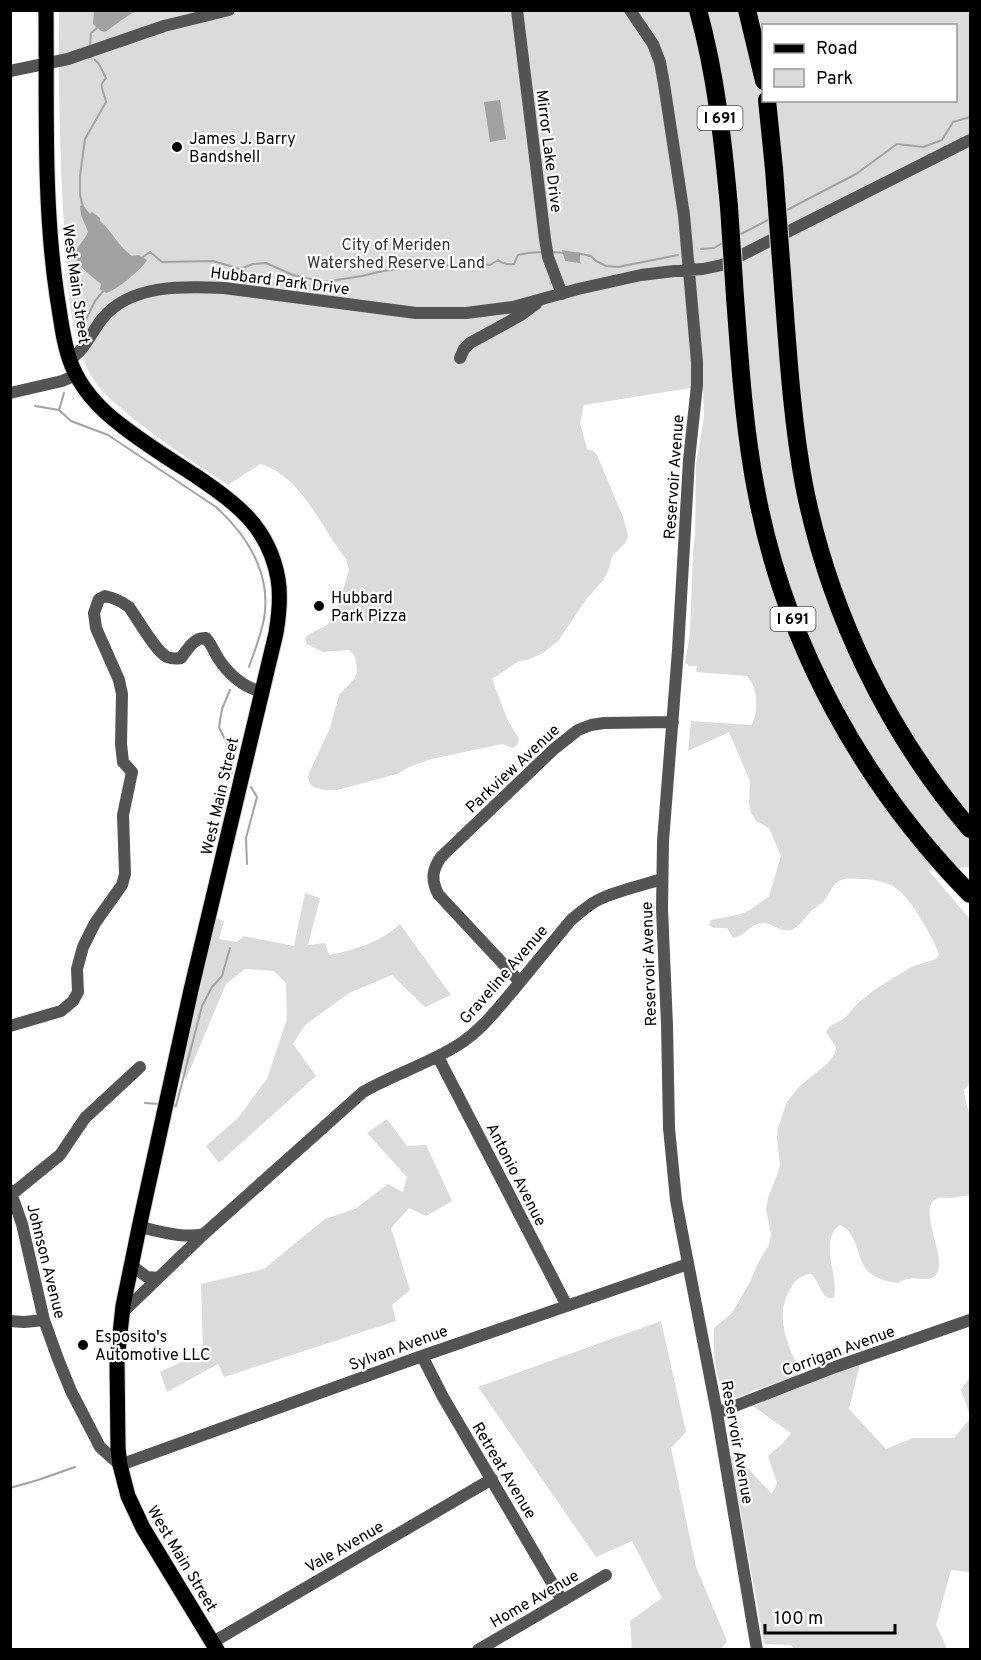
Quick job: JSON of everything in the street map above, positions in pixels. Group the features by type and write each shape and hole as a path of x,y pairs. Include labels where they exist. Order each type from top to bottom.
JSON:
{"highway":[{"name":"I 691","path":"698,10 720,116 747,427 755,488 775,568 795,626 828,698 868,768 914,831 970,894"},
{"path":"747,10 762,72"},
{"name":"I 691","path":"767,102 791,394 811,517 828,576 855,645 885,707 919,763 970,829"}],"main road":[{"name":"West Main Street","path":"46,10 48,174 54,275 70,359 76,375 113,419 235,503 248,516 268,546 274,562 280,598 276,633 194,979 139,1227 123,1312 117,1360 118,1448 126,1489 134,1512 215,1646"}],"street":[{"path":"10,71 68,59 164,26 229,10"},
{"name":"Mirror Lake Drive","path":"517,10 545,239 548,257 562,294"},
{"name":"Reservoir Avenue","path":"630,10 653,44 660,62 681,187 697,362 673,722 664,813 662,879 669,1128 676,1200 717,1413 757,1650"},
{"path":"689,271 722,265 970,140"},
{"name":"Hubbard Park Drive","path":"70,359 80,352 103,317 118,305 131,297 161,289 224,288 384,309 441,314 513,307 649,274 689,271"},
{"path":"460,358 470,343 521,315 540,300"},
{"path":"10,393 62,381 76,375"},
{"path":"10,1026 61,1011 73,1001 78,992 77,969 83,947 92,928 122,885 125,874 123,815 132,772 123,762 122,694 119,680 96,628 94,613 99,599 105,596 113,597 129,607 165,656 181,658 195,640 201,637 206,638 231,675 249,688 262,692"},
{"name":"Parkview Avenue","path":"520,982 438,894 433,885 432,876 435,866 441,857 554,749 578,730 604,723 673,722"},
{"name":"Graveline Avenue","path":"123,1312 204,1234 350,1102 376,1084 438,1057 473,1034 584,909 612,894 662,879"},
{"name":"Antonio Avenue","path":"438,1057 567,1306"},
{"path":"11,1192 60,1155 85,1118 140,1067"},
{"name":"Johnson Avenue","path":"11,1192 22,1224 44,1320 71,1391 100,1447 120,1466"},
{"path":"139,1227 184,1236 204,1234"},
{"name":"Sylvan Avenue","path":"120,1466 422,1356 688,1264"},
{"path":"131,1265 147,1277 158,1278"},
{"path":"10,1320 24,1322 44,1320"},
{"name":"Corrigan Avenue","path":"717,1413 970,1320"},
{"name":"Retreat Avenue","path":"422,1356 443,1397 562,1600"},
{"name":"Vale Avenue","path":"215,1646 492,1479"},
{"name":"Home Avenue","path":"478,1650 606,1575"}],"green space":[{"name":"City of Meriden Watershed Reserve Land","path":"59,11 970,11 970,867 928,870 970,919 970,1083 964,1090 970,1115 970,1195 938,1198 932,1203 930,1221 939,1265 937,1273 930,1278 909,1279 898,1283 874,1276 861,1261 850,1233 840,1225 830,1240 834,1298 828,1298 825,1295 811,1274 795,1281 785,1301 783,1318 785,1334 799,1372 794,1377 737,1397 729,1395 719,1380 714,1346 714,1328 732,1313 769,1245 771,1234 766,1209 780,1167 778,1128 787,1102 800,1086 828,1063 835,1053 836,1047 826,1032 829,1027 845,1018 874,990 911,967 936,959 939,954 909,901 890,884 880,881 848,879 839,881 827,897 791,930 760,923 733,938 727,928 714,928 709,925 711,920 750,910 769,896 781,856 769,828 756,821 751,813 750,781 729,732 688,751 691,721 752,725 756,706 754,687 747,676 696,672 697,666 689,666 685,662 690,633 696,464 704,417 703,386 584,405 580,423 587,449 597,455 623,517 628,536 626,542 612,556 604,579 585,601 558,641 543,653 519,661 492,679 507,719 519,739 517,745 513,748 502,744 431,759 397,774 337,790 313,787 308,777 330,728 339,695 355,678 357,672 354,655 349,650 323,652 307,644 305,638 327,625 333,618 349,570 346,559 309,504 287,479 260,464 228,485 147,429 110,398 93,379 78,345 70,306 61,174"},
{"path":"305,893 320,898 308,945 325,943 329,955 339,953 358,948 385,936 400,924 451,995 425,1007 392,975 349,993 305,1025 293,1044 316,1076 219,1163 206,1146 237,1119 267,1079 287,1019 286,983 274,971 245,969 226,984 186,1079 181,1072 216,918 224,921 219,939 237,942 244,936 294,946"},
{"path":"387,1119 407,1146 426,1145 452,1201 426,1216 409,1208 391,1228 410,1290 392,1305 396,1321 224,1377 218,1364 167,1392 160,1372 203,1352 201,1284 264,1269 325,1219 355,1209 388,1184 403,1192 407,1177 367,1133"},
{"path":"661,1321 686,1432 671,1448 696,1567 727,1641 721,1649 632,1649 630,1621 662,1598 632,1541 596,1557 478,1387"},
{"path":"860,1363 849,1409 886,1449 913,1438 954,1438 970,1419 970,1572 951,1570 936,1625 947,1649 795,1650 791,1645 764,1644 731,1457 737,1457 772,1494 777,1483 768,1456 791,1433 753,1406"},
{"path":"970,1377 970,1415 961,1390"}],"shaded area":[{"path":"94,10 139,11 132,13 105,32 93,24"},
{"path":"500,100 506,139 490,142 484,102"},
{"path":"83,205 90,214 92,212 100,218 100,221 127,252 132,256 139,255 147,260 128,279 106,293 100,289 101,284 85,270 76,258 76,251 88,232 81,215 80,206"},
{"path":"562,250 580,253 580,263 565,261"}],"waterway":[{"path":"90,46 91,33 97,28"},
{"path":"83,207 80,195 80,176 85,139 106,102 102,86 106,78 95,60"},
{"path":"785,211 856,174 897,144 923,147 942,140 953,122 970,117"},
{"path":"737,236 770,219"},
{"path":"701,249 714,248 724,242"},
{"path":"140,259 150,252 162,262 213,261 240,269 253,264 266,263 293,275 324,282 408,268 427,259 449,266 490,265 498,260 505,264 514,264 518,255 542,252"},
{"path":"550,252 566,253"},
{"path":"577,253 591,256 606,266 618,267 678,255"},
{"path":"80,332 95,301 104,290"},
{"path":"59,410 64,393"},
{"path":"35,406 59,410 71,421 108,435 216,507 240,533 257,563 263,579 265,595 265,613 249,667"},
{"path":"230,690 222,709 219,727 231,752 233,766 231,776"},
{"path":"247,864 246,838 257,797 251,787"},
{"path":"170,1105 176,1106 202,1006 212,987 222,976 230,948"},
{"path":"145,1103 159,1104"},
{"path":"10,1488 75,1467"}],"place":[{"name":"James J. Barry Bandshell","path":"177,147"},
{"name":"Hubbard Park Pizza","path":"319,606"},
{"name":"Esposito's Automotive LLC","path":"83,1345"}]}
